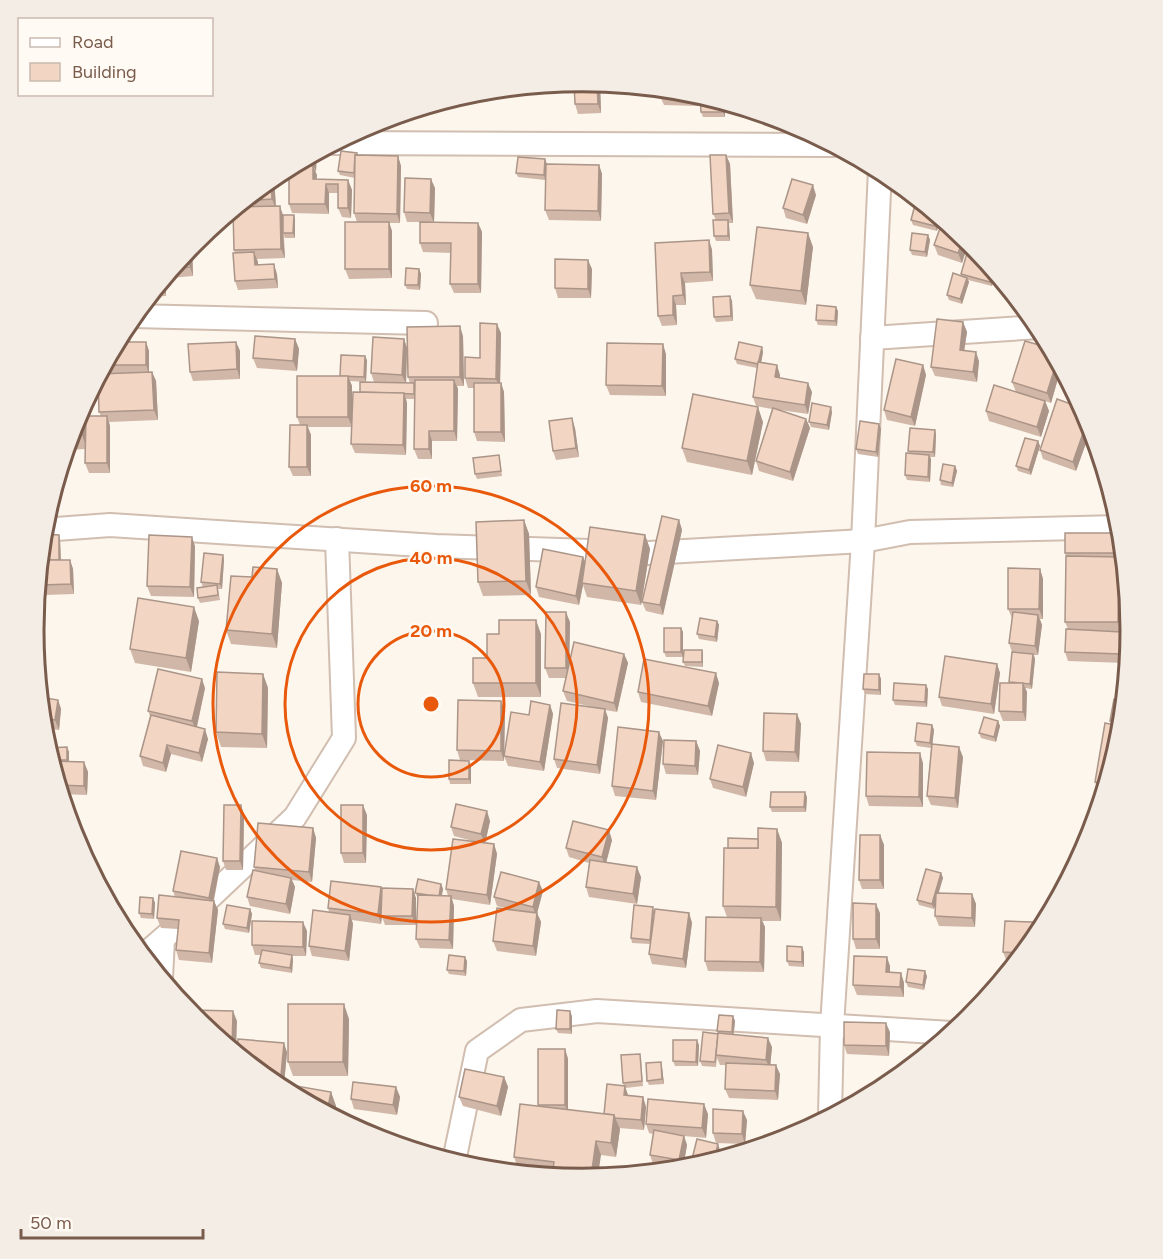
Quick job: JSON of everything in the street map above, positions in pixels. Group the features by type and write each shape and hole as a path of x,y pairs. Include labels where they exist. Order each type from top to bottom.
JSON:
{"street":[{"path":"352,143 815,145"},
{"path":"830,1106 832,1026 863,541 879,182"},
{"path":"145,316 426,323"},
{"path":"872,338 1027,328"},
{"path":"53,529 110,525 436,546 649,554 863,541 910,532 1109,527"},
{"path":"150,950 295,817 344,738 337,539"},
{"path":"162,965 163,939"},
{"path":"456,1152 477,1051 521,1020 597,1011 938,1032"}],"building":[{"path":"574,92 597,92 598,104 575,104"},
{"path":"701,105 723,111 723,112 701,112"},
{"path":"341,151 357,153 354,173 338,171"},
{"path":"355,155 398,156 397,214 354,213"},
{"path":"710,155 726,155 729,213 713,214"},
{"path":"518,157 545,159 544,175 516,173"},
{"path":"546,164 599,165 598,211 545,210"},
{"path":"310,166 313,166 313,179 348,180 348,208 338,208 338,184 326,184 325,204 289,204 289,178"},
{"path":"405,178 431,179 430,213 404,212"},
{"path":"792,179 813,185 803,215 783,208"},
{"path":"272,190 272,199 258,200"},
{"path":"280,206 281,249 234,250 233,220 249,207"},
{"path":"914,207 935,225 935,226 911,220"},
{"path":"283,215 294,215 293,233 283,233"},
{"path":"713,220 728,220 728,236 714,236"},
{"path":"345,222 389,222 389,269 345,269"},
{"path":"420,222 478,223 478,284 450,284 451,243 420,243"},
{"path":"757,227 808,233 801,291 750,285"},
{"path":"940,229 960,247 958,253 934,245"},
{"path":"912,233 928,235 925,252 910,250"},
{"path":"709,240 710,272 681,273 683,295 673,296 673,315 658,316 655,243"},
{"path":"254,252 255,265 274,264 275,279 235,281 233,253"},
{"path":"967,254 990,280 990,282 961,274"},
{"path":"555,259 588,260 588,289 555,288"},
{"path":"406,268 419,269 418,285 405,285"},
{"path":"953,273 967,278 960,299 947,295"},
{"path":"730,296 731,316 714,317 713,297"},
{"path":"817,305 836,307 835,321 816,320"},
{"path":"937,319 963,322 960,350 976,352 973,372 931,367"},
{"path":"480,323 497,324 496,379 465,378 465,357 480,358"},
{"path":"460,326 460,377 408,377 407,327"},
{"path":"255,336 295,339 293,361 253,358"},
{"path":"373,337 404,339 402,375 371,373"},
{"path":"1025,341 1037,344 1053,373 1047,393 1012,382"},
{"path":"127,342 146,342 146,365 113,365"},
{"path":"236,342 237,369 190,372 188,344"},
{"path":"739,342 762,347 758,364 735,359"},
{"path":"607,343 663,344 662,386 606,385"},
{"path":"341,355 365,356 364,377 340,376"},
{"path":"896,359 923,365 911,417 884,410"},
{"path":"758,362 777,365 775,377 808,383 805,405 753,397"},
{"path":"152,372 154,410 99,412 98,393 109,374"},
{"path":"297,376 348,376 348,417 297,417"},
{"path":"415,380 454,380 454,431 429,431 429,449 414,449"},
{"path":"360,382 414,383 414,394 360,392"},
{"path":"474,383 501,383 501,432 474,432"},
{"path":"994,385 1045,401 1037,427 986,411"},
{"path":"353,392 404,393 403,445 351,444"},
{"path":"693,394 758,407 747,461 682,448"},
{"path":"1057,399 1069,403 1083,434 1073,462 1040,450"},
{"path":"812,403 831,407 827,425 809,422"},
{"path":"773,408 806,419 790,472 756,461"},
{"path":"88,416 107,416 107,463 85,463 86,420"},
{"path":"572,418 576,448 553,451 549,421"},
{"path":"860,421 879,424 876,452 856,449"},
{"path":"290,425 307,425 307,467 289,467"},
{"path":"910,428 935,430 933,452 908,451"},
{"path":"1025,438 1038,441 1029,470 1016,466"},
{"path":"906,453 929,455 928,477 905,475"},
{"path":"499,455 501,471 475,474 473,458"},
{"path":"943,464 955,466 952,483 940,480"},
{"path":"662,516 679,520 660,605 642,602"},
{"path":"524,520 526,581 478,582 476,522"},
{"path":"590,527 645,535 636,591 582,583"},
{"path":"1065,533 1110,533 1114,553 1065,553"},
{"path":"52,535 59,535 59,560 48,560"},
{"path":"149,535 192,537 190,587 147,586"},
{"path":"543,549 583,557 576,596 536,587"},
{"path":"204,553 223,555 220,584 201,582"},
{"path":"1066,556 1115,557 1118,622 1065,622"},
{"path":"48,560 70,560 71,584 46,585"},
{"path":"253,567 277,569 272,634 226,630 231,576 252,577"},
{"path":"1008,568 1040,569 1039,609 1008,609"},
{"path":"217,585 218,595 198,598 197,588"},
{"path":"138,598 194,607 186,658 130,649"},
{"path":"546,612 566,612 566,668 545,668"},
{"path":"1013,612 1038,615 1035,646 1009,643"},
{"path":"700,618 717,621 715,637 697,634"},
{"path":"499,620 536,620 536,683 473,683 473,658 487,658 487,634 499,634"},
{"path":"664,628 681,628 681,652 664,652"},
{"path":"1066,629 1120,632 1119,654 1065,652"},
{"path":"574,642 624,654 614,703 563,691"},
{"path":"684,650 702,650 702,662 683,662"},
{"path":"1012,652 1033,654 1030,684 1009,682"},
{"path":"945,656 997,664 991,704 939,697"},
{"path":"644,659 716,673 708,706 638,692"},
{"path":"158,669 202,679 192,721 148,711"},
{"path":"217,672 263,674 262,734 216,732"},
{"path":"864,674 879,674 879,690 863,689"},
{"path":"894,683 926,685 925,702 893,700"},
{"path":"1000,683 1023,683 1023,712 999,711"},
{"path":"48,698 58,700 55,720 51,719"},
{"path":"1114,699 1115,699 1111,721"},
{"path":"458,700 501,701 501,751 457,750"},
{"path":"531,701 550,705 540,762 504,756 511,712 529,715"},
{"path":"561,703 605,709 597,765 554,759"},
{"path":"764,713 797,714 795,752 763,751"},
{"path":"151,715 205,729 199,753 167,745 163,763 140,756"},
{"path":"984,717 998,721 994,737 979,733"},
{"path":"917,723 932,725 930,743 915,741"},
{"path":"1105,723 1111,724 1101,769 1097,782 1095,782"},
{"path":"618,727 659,732 653,791 612,786"},
{"path":"664,740 696,741 695,766 663,764"},
{"path":"932,744 959,747 955,798 927,796"},
{"path":"718,745 751,753 743,787 710,779"},
{"path":"57,747 67,747 67,760 60,760"},
{"path":"867,752 920,753 919,797 866,796"},
{"path":"449,760 469,761 469,779 449,779"},
{"path":"60,761 84,762 84,786 67,785"},
{"path":"771,792 805,792 804,807 770,807"},
{"path":"456,804 487,811 481,834 451,827"},
{"path":"224,805 241,805 240,861 223,861"},
{"path":"341,805 363,805 363,853 341,853"},
{"path":"573,821 609,830 602,857 566,848"},
{"path":"258,823 313,828 309,872 254,867"},
{"path":"758,828 777,829 776,907 723,906 724,848 758,848"},
{"path":"860,835 880,835 880,880 859,880"},
{"path":"728,838 758,839 758,848 728,848"},
{"path":"453,839 494,844 487,895 446,889"},
{"path":"181,851 217,858 209,898 173,891"},
{"path":"590,860 637,867 633,894 586,887"},
{"path":"926,869 941,873 932,904 917,900"},
{"path":"253,870 291,878 286,904 247,897"},
{"path":"501,872 539,882 533,907 494,897"},
{"path":"418,879 441,884 439,896 415,893"},
{"path":"331,881 381,887 378,914 328,908"},
{"path":"382,888 413,889 412,916 381,916"},
{"path":"936,893 972,894 972,918 935,916"},
{"path":"159,895 214,901 209,953 176,950 179,920 157,918"},
{"path":"418,895 451,896 449,940 416,939"},
{"path":"140,897 153,898 152,914 139,913"},
{"path":"853,903 876,904 876,939 853,939"},
{"path":"227,905 250,909 247,928 223,924"},
{"path":"634,905 653,907 650,940 631,938"},
{"path":"497,908 537,913 533,946 493,941"},
{"path":"655,909 689,913 683,959 649,954"},
{"path":"313,910 350,915 345,951 309,946"},
{"path":"706,917 761,918 760,962 705,961"},
{"path":"252,921 303,922 303,947 252,945"},
{"path":"1005,921 1033,922 1011,952 1003,952"},
{"path":"787,946 802,947 802,962 787,961"},
{"path":"262,950 292,955 290,968 259,963"},
{"path":"449,955 465,957 464,971 447,970"},
{"path":"854,956 887,957 886,972 901,973 900,987 853,985"},
{"path":"908,969 925,971 923,985 906,982"},
{"path":"288,1004 344,1004 343,1062 288,1062"},
{"path":"201,1010 233,1011 232,1038"},
{"path":"557,1010 570,1011 570,1029 556,1029"},
{"path":"719,1015 733,1016 732,1032 717,1031"},
{"path":"844,1022 886,1023 886,1046 844,1045"},
{"path":"703,1032 718,1034 715,1062 700,1061"},
{"path":"718,1033 768,1038 766,1060 716,1055"},
{"path":"238,1039 284,1043 281,1075 254,1056 238,1043"},
{"path":"673,1040 697,1040 696,1062 673,1061"},
{"path":"538,1049 565,1049 565,1105 538,1105"},
{"path":"640,1054 642,1081 623,1083 621,1055"},
{"path":"661,1062 662,1079 647,1081 646,1063"},
{"path":"726,1063 776,1065 775,1091 725,1089"},
{"path":"465,1069 504,1077 497,1106 459,1097"},
{"path":"353,1082 396,1087 393,1105 351,1099"},
{"path":"607,1084 625,1086 624,1095 643,1097 641,1120 615,1118 614,1115 604,1114"},
{"path":"298,1086 331,1092 329,1104"},
{"path":"648,1099 704,1104 702,1128 646,1124"},
{"path":"520,1104 614,1115 611,1143 596,1141 592,1167 553,1166 554,1162 514,1157"},
{"path":"713,1109 743,1111 742,1134 713,1133"},
{"path":"654,1130 684,1136 679,1158 650,1155"},
{"path":"697,1139 718,1144 716,1150 693,1155"}]}
